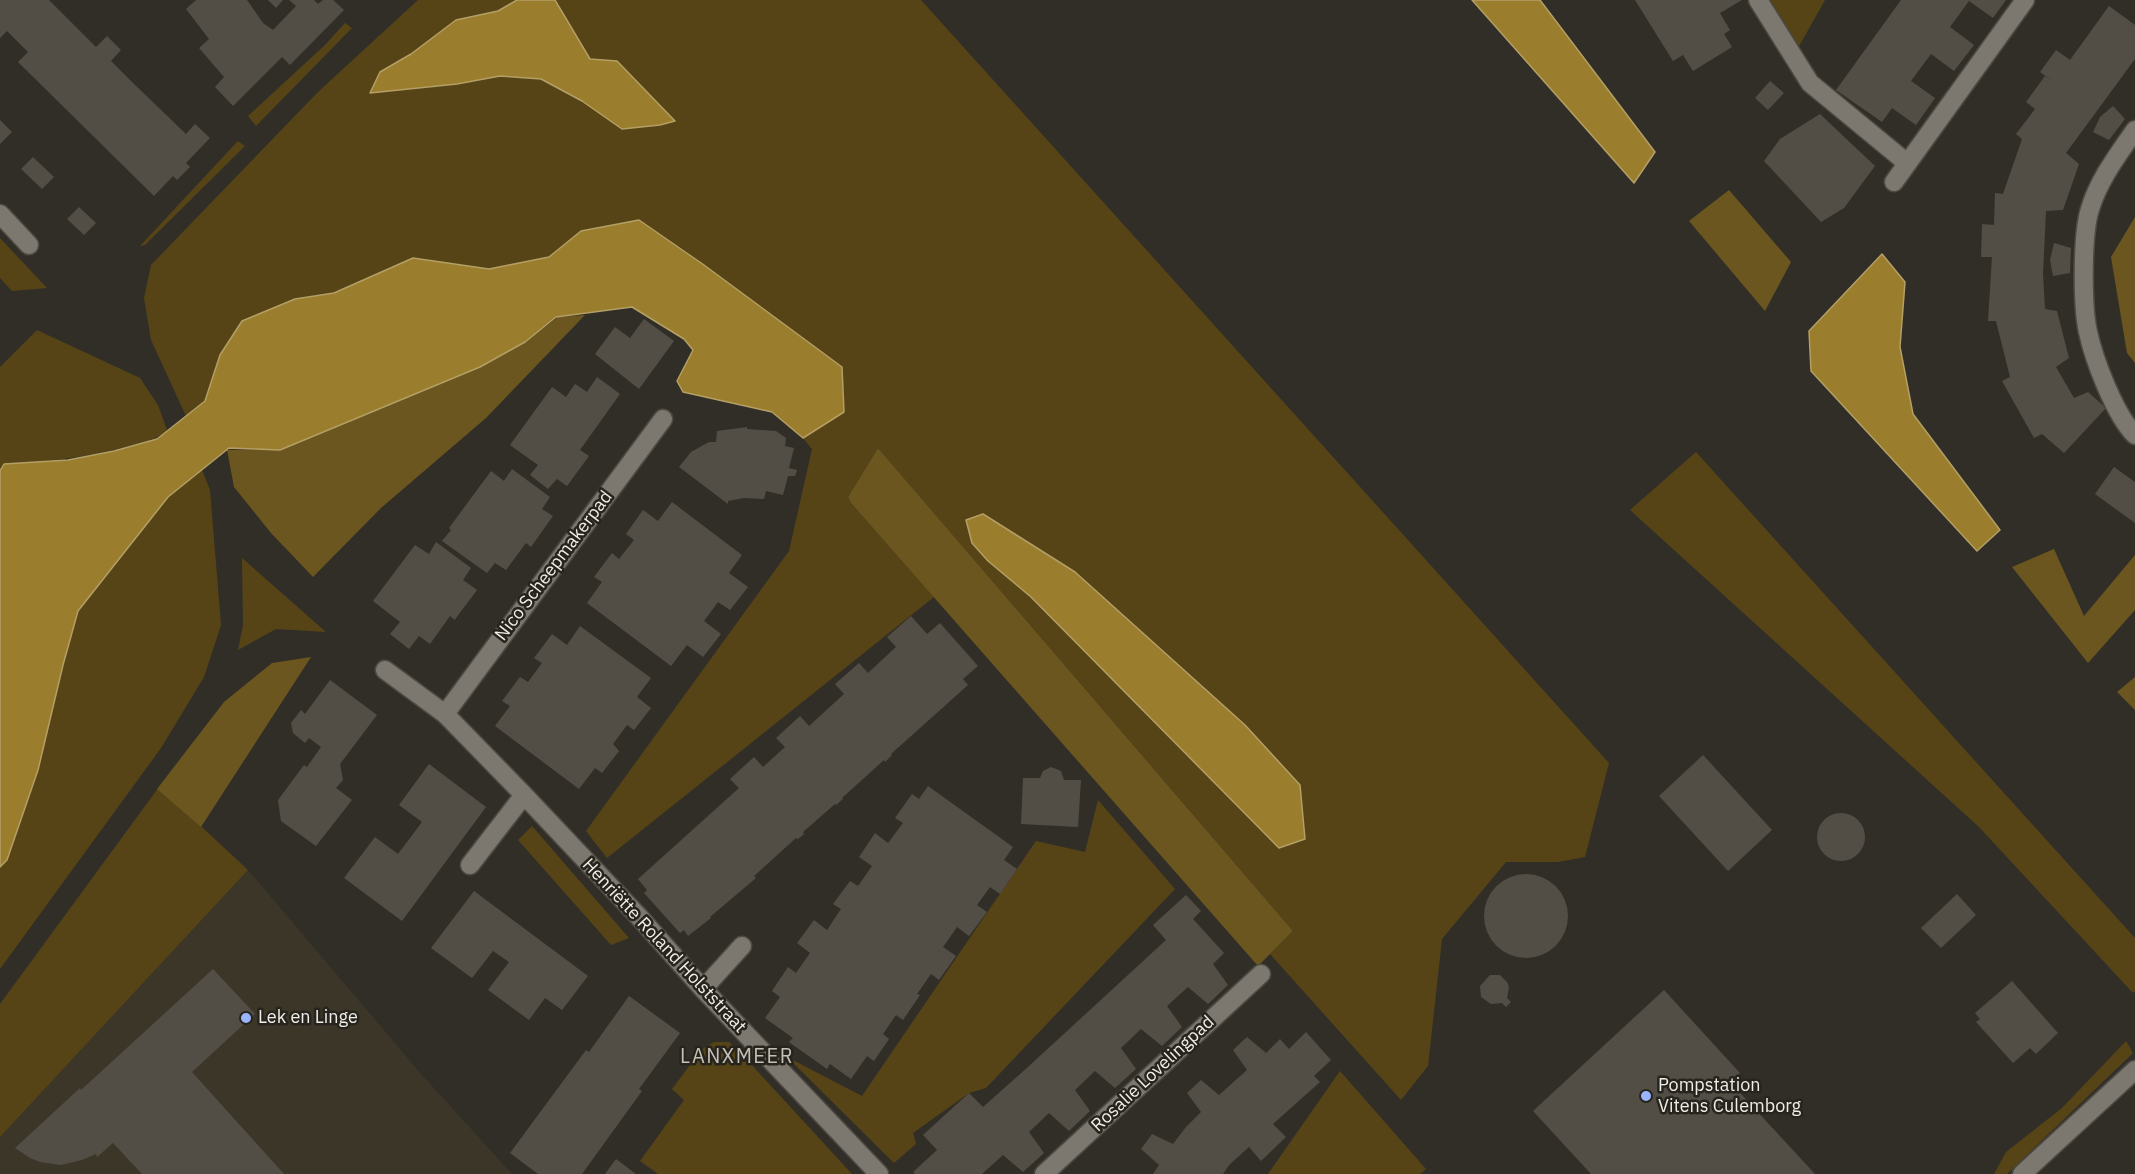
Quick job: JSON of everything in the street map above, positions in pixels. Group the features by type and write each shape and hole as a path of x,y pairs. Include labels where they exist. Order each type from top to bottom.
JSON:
{"street":[{"path":"1758,0 1810,83 1907,163"},
{"path":"1894,182 2025,0"},
{"path":"2135,130 2103,177 2090,210 2085,251 2088,331 2097,362 2111,396 2128,428 2135,435"},
{"path":"0,214 29,245"},
{"name":"Nico Scheepmakerpad","path":"445,714 663,419"},
{"name":"Henriëtte Roland Holststraat","path":"385,670 445,714 524,795 703,989 879,1174"},
{"path":"470,865 524,795"},
{"path":"703,989 742,946"},
{"name":"Rosalie Lovelingpad","path":"1044,1174 1261,974"},
{"path":"2022,1174 2135,1070"}],"shaded area":[{"path":"418,0 921,0 1609,763 1585,857 1558,862 1506,862 1442,939 1428,1066 1401,1100 1270,954 1293,931 878,448 848,497 934,597 607,858 586,831 789,551 812,449 803,438 844,412 842,367 639,220 581,231 550,257 489,269 413,258 334,293 295,299 242,321 220,355 205,401 186,416 151,340 144,298 151,265 318,92"},
{"path":"517,0 555,0 590,59 617,61 675,121 622,129 582,101 541,79 500,76 457,84 370,93 380,72 411,54 456,20 498,11"},
{"path":"1472,0 1540,0 1655,152 1634,183"},
{"path":"1770,0 1825,0 1798,48"},
{"path":"345,23 352,28 256,126 248,116 325,45"},
{"path":"238,141 245,146 145,245 140,246"},
{"path":"1729,190 1791,262 1765,311 1689,221"},
{"path":"2135,217 2135,363 2127,353 2111,257"},
{"path":"639,220 842,367 844,412 803,438 772,412 683,392 677,381 693,350 684,339 632,307 556,317 525,342 480,367 280,450 229,448 168,497 78,611 38,770 7,860 0,867 0,471 4,464 68,460 114,451 157,439 205,401 220,355 242,321 295,299 334,293 413,258 489,269 549,257 581,231"},
{"path":"0,238 47,288 12,291 0,278"},
{"path":"1882,254 1905,282 1900,347 1913,414 2000,530 1977,551 1811,371 1809,331"},
{"path":"585,315 486,418 381,508 313,577 271,533 234,487 227,450 277,449 481,367 525,342 558,317"},
{"path":"37,330 140,378 158,405 167,430 150,440 113,450 36,462 4,464 0,471 0,367"},
{"path":"878,448 1293,931 1258,966 851,503 848,497"},
{"path":"1696,452 2135,938 2135,991 2133,993 1979,827 1630,510"},
{"path":"202,470 210,490 221,625 204,677 161,748 0,969 0,867 7,860 78,611 168,497"},
{"path":"983,514 1075,572 1245,725 1300,785 1305,839 1279,848 1031,597 988,561 972,543 966,520"},
{"path":"2054,549 2084,616 2135,555 2135,610 2088,663 2012,567"},
{"path":"242,558 326,632 276,629 238,650 243,625"},
{"path":"311,657 201,827 157,789 224,702 272,663"},
{"path":"2135,677 2135,710 2117,692"},
{"path":"159,787 248,870 0,1137 0,1004"},
{"path":"1098,800 1175,889 986,1088 969,1093 913,1133 916,1144 894,1163 787,1057 862,1096 1036,841 1085,852"},
{"path":"532,826 629,938 611,945 518,840"},
{"name":"Lek en Linge","path":"248,870 421,1074 512,1174 0,1174 0,1137"},
{"path":"2126,1041 2133,1053 2007,1174 1994,1174 2006,1152 2062,1108"},
{"path":"714,1042 729,1042 738,1050 852,1174 658,1174 640,1161 684,1100 672,1089 702,1049"},
{"path":"1340,1071 1426,1169 1420,1174 1268,1174"}],"building":[{"path":"0,0 49,0 96,47 107,36 121,50 111,61 132,82 186,134 195,124 210,138 186,163 190,167 177,180 173,176 154,196 18,62 28,52 7,31 0,38"},
{"path":"196,0 247,0 263,23 273,30 296,6 289,0 314,0 318,4 323,0 333,0 344,10 290,65 282,57 233,106 215,87 224,77 199,48 209,39 186,9"},
{"path":"268,0 283,0 276,8"},
{"path":"1635,0 1742,0 1720,13 1730,30 1724,34 1732,47 1693,71 1683,55 1673,61"},
{"path":"1901,0 2006,0 1993,18 1969,1 1950,27 1974,45 1954,71 1931,54 1911,81 1935,98 1916,125 1892,108 1882,122 1836,90"},
{"path":"2109,6 2135,25 2135,59 2066,153 2079,164 2063,210 2046,211 2043,274 2045,309 2057,311 2069,358 2056,367 2074,398 2088,392 2106,408 2064,453 2042,434 2034,438 2002,381 2010,377 1996,321 1988,321 1992,257 1981,257 1982,224 1994,225 1995,193 2003,194 2022,139 2016,134 2035,109 2026,102 2045,76 2054,82 2040,72 2056,50 2070,60"},
{"path":"1770,81 1784,93 1768,110 1755,98"},
{"path":"2113,106 2125,119 2109,140 2093,132 2100,117"},
{"path":"1820,114 1875,166 1844,208 1821,222 1764,161 1780,139"},
{"path":"0,120 12,132 0,144"},
{"path":"33,157 54,177 42,189 21,169"},
{"path":"79,207 96,223 84,235 67,219"},
{"path":"2054,243 2071,248 2070,273 2053,276 2050,260"},
{"path":"644,319 674,341 639,389 595,354 615,327 630,338"},
{"path":"597,377 620,394 580,450 589,456 567,486 557,479 548,489 530,475 538,465 510,445 552,387 566,397 575,384 587,392"},
{"path":"747,427 747,429 776,431 786,438 785,446 794,448 789,468 797,470 795,476 788,476 783,495 766,491 764,499 744,498 728,501 728,504 679,467 691,452 709,442 716,442 717,431"},
{"path":"2114,467 2135,482 2135,523 2095,494"},
{"path":"512,469 550,497 542,509 553,516 531,547 526,543 506,570 495,563 487,573 442,541 491,471 504,481"},
{"path":"672,502 742,555 729,573 748,587 730,610 718,602 704,621 721,634 703,657 687,645 671,666 587,603 602,582 594,577 612,553 619,559 634,540 626,534 643,510 658,521"},
{"path":"436,542 471,568 463,580 477,590 455,620 450,616 430,644 419,636 409,649 390,634 400,622 373,601 415,545 429,554"},
{"path":"911,616 927,634 940,623 978,666 963,679 968,685 885,762 884,760 843,799 803,832 804,834 796,838 754,876 756,878 711,918 688,936 684,930 680,933 644,893 647,890 638,879 739,788 730,779 754,757 763,767 785,747 776,738 800,716 809,726 844,694 835,684 859,663 868,673 896,647 887,637"},
{"path":"580,626 651,678 637,697 651,708 634,730 627,725 613,744 619,751 602,773 595,768 579,789 495,726 510,706 502,701 520,677 528,682 542,663 534,658 552,634 567,645"},
{"path":"330,680 377,715 340,764 343,780 336,788 352,800 316,846 281,821 278,800 304,765 307,767 321,747 309,738 305,743 293,733 291,723 301,710 305,714"},
{"path":"1703,755 1772,830 1728,871 1659,796"},
{"path":"429,764 486,807 402,921 344,878 375,837 398,854 422,822 399,805"},
{"path":"1051,767 1061,771 1064,780 1081,780 1078,827 1021,824 1023,778 1040,778 1043,771"},
{"path":"928,786 1013,847 1004,860 1017,869 1000,894 990,887 977,905 987,912 969,936 957,927 943,947 956,956 939,980 931,974 903,1020 896,1015 883,1034 889,1039 874,1061 867,1056 851,1079 830,1064 827,1069 789,1042 793,1038 765,1018 780,997 772,991 788,967 796,973 810,953 797,943 814,920 827,930 841,909 833,904 850,881 858,886 872,866 859,857 875,833 888,843 903,823 895,818 912,794 919,799"},
{"path":"1836,813 1846,813 1861,823 1865,837 1864,846 1855,857 1846,861 1836,861 1821,851 1817,842 1817,832 1827,817"},
{"path":"1526,874 1542,877 1556,886 1565,900 1568,916 1565,932 1556,946 1542,955 1526,958 1510,955 1496,946 1487,932 1484,916 1487,900 1496,886 1510,877"},
{"path":"474,891 588,976 562,1010 545,998 529,1020 488,990 509,962 493,951 472,978 431,948"},
{"path":"1957,894 1976,915 1941,948 1921,928"},
{"path":"1186,895 1201,911 1193,919 1224,953 1213,964 1228,985 1208,1004 1188,987 1167,1006 1182,1027 1162,1046 1141,1029 1121,1048 1136,1069 1115,1088 1095,1071 1075,1090 1090,1111 1069,1131 1049,1113 1029,1132 1044,1153 1023,1172 1003,1155 982,1174 915,1174 913,1172 937,1150 923,1135 969,1093 983,1107 1029,1066 1166,940 1153,925"},
{"path":"213,969 255,1014 192,1072 284,1174 142,1174 113,1143 97,1157 96,1154 61,1165 40,1162 15,1148 80,1088 81,1090"},
{"path":"1490,975 1500,975 1507,982 1509,987 1507,998 1511,1002 1506,1007 1502,1003 1491,1004 1481,997 1480,986"},
{"path":"2012,981 2058,1033 2036,1054 2030,1048 2013,1063 1976,1022 1980,1019 1975,1013"},
{"name":"Pompstation Vitens Culemborg","path":"1664,990 1740,1073 1730,1082 1815,1174 1591,1174 1533,1111"},
{"path":"629,996 680,1033 639,1089 642,1091 582,1174 538,1174 510,1153 586,1050 589,1052"},
{"path":"1306,1032 1331,1060 1314,1076 1320,1082 1273,1124 1286,1137 1261,1161 1249,1147 1229,1165 1223,1174 1153,1174 1159,1165 1141,1149 1152,1134 1173,1144 1201,1112 1187,1093 1201,1080 1219,1095 1247,1070 1233,1050 1247,1037 1266,1053 1280,1039 1289,1049"},
{"path":"616,1159 636,1174 605,1174"}],"place":[{"name":"Lek en Linge","path":"246,1018"},
{"name":"Pompstation Vitens Culemborg","path":"1646,1096"}],"district":[{"name":"LANXMEER","path":"737,1057"}]}
